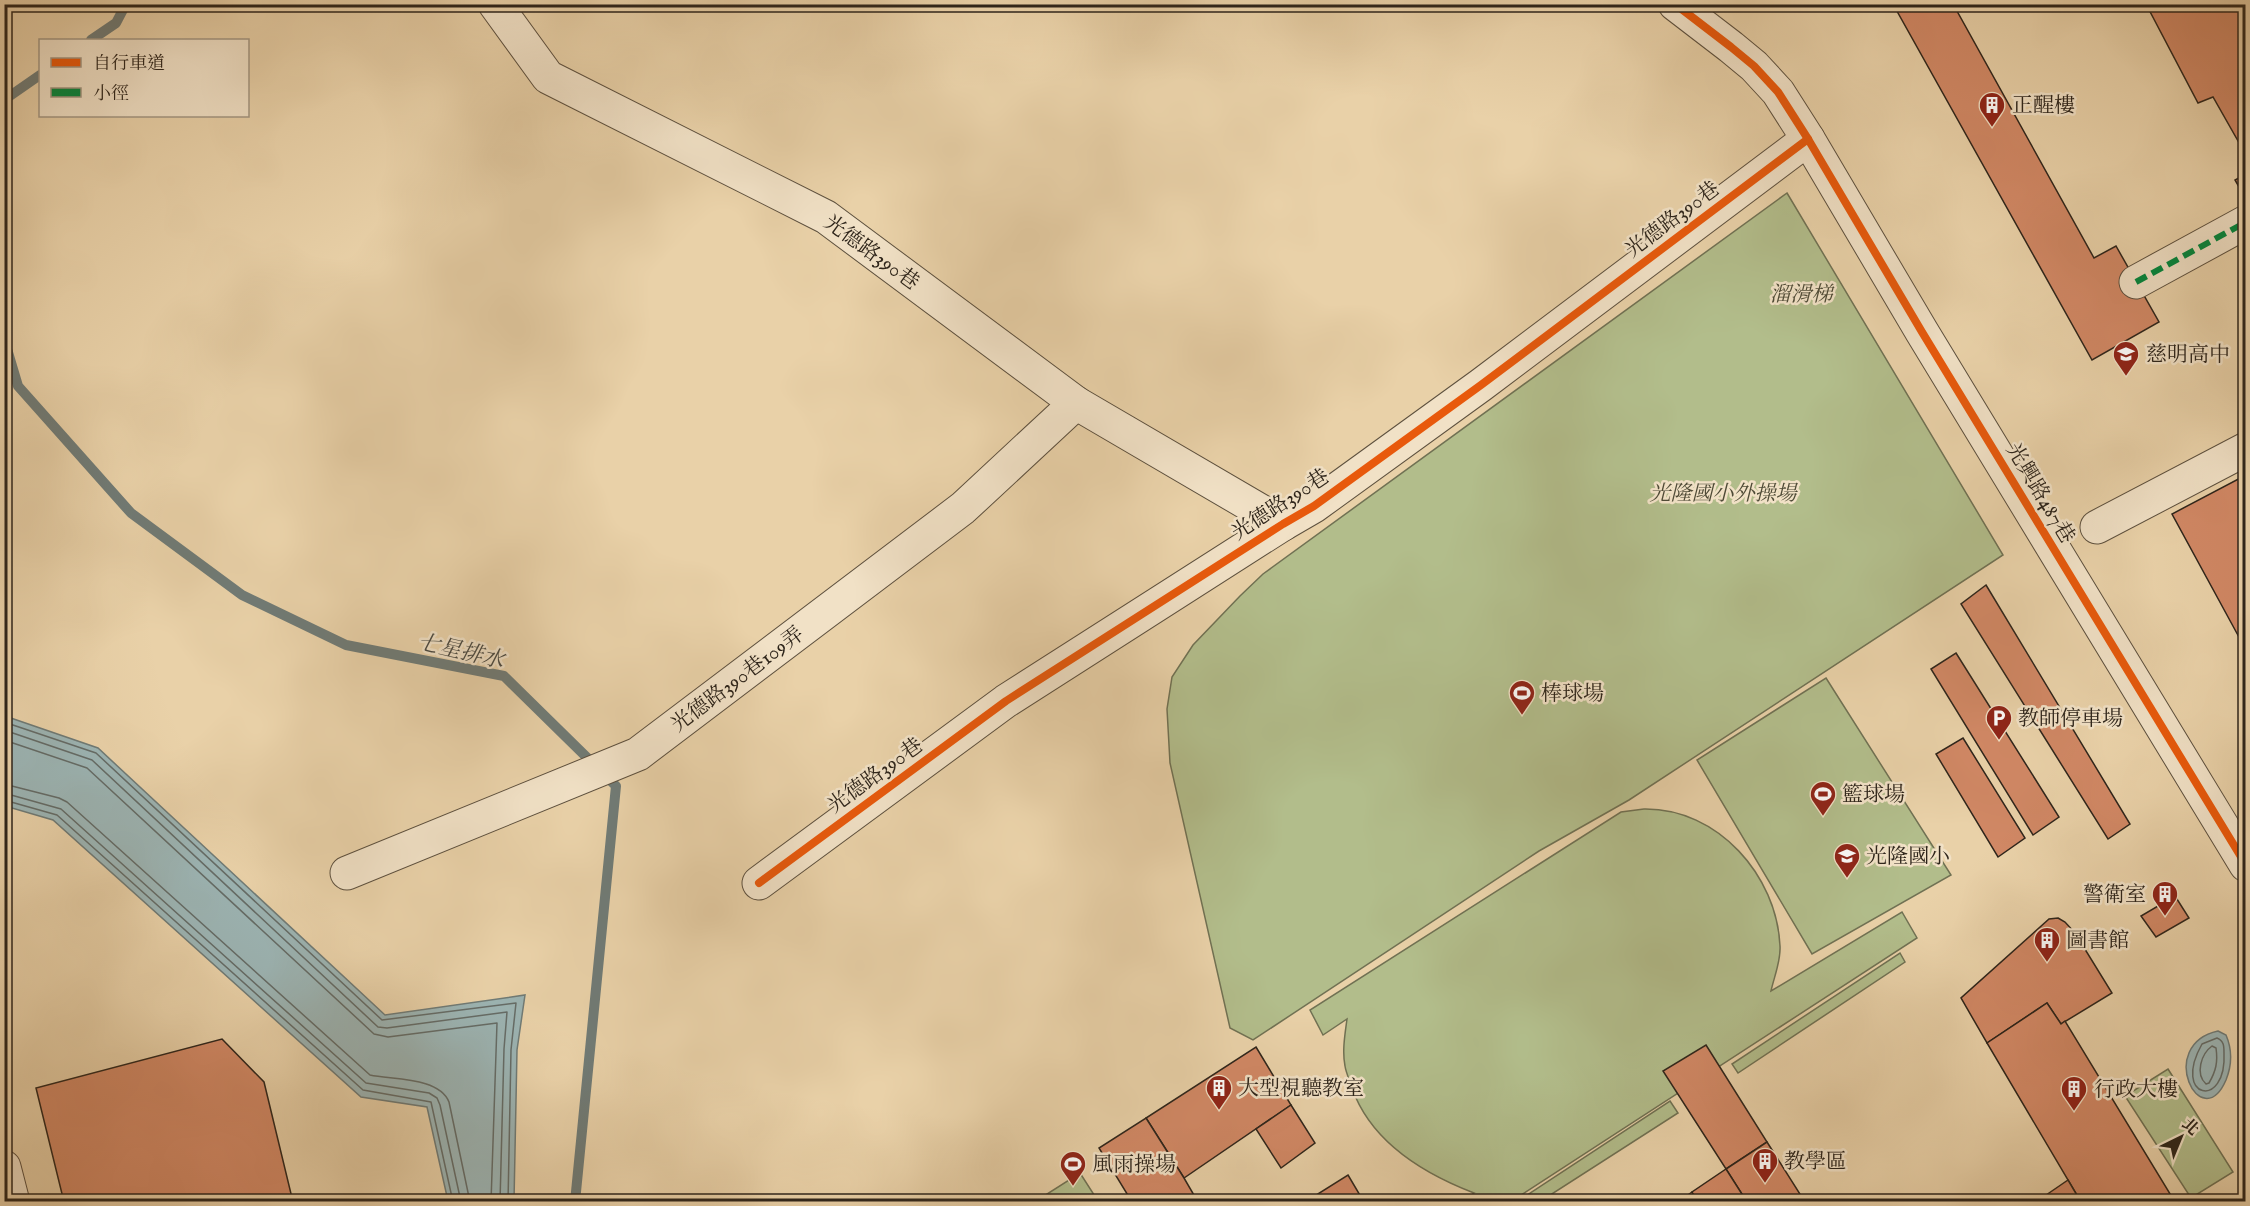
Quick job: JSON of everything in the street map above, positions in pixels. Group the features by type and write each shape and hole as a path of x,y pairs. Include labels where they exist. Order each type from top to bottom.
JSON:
{"street":[{"name":"光德路390巷","path":"495,4 548,77 826,217 1076,403 1283,524"},
{"name":"光興路487巷","path":"1675,4 1754,66 1778,92 2246,865"},
{"name":"光德路390巷","path":"759,883 1006,700 1314,506 1471,392 1808,139"},
{"path":"2136,282 2246,222"},
{"name":"光德路390巷109弄","path":"348,873 639,754 963,508 1076,403"},
{"path":"2097,527 2246,449"},
{"path":"4,1167 13,1202"}],"green space":[{"name":"光隆國小外操場","path":"1787,193 2003,555 1629,800 1539,851 1253,1040 1230,1028 1170,763 1167,709 1172,677 1193,645 1263,574"},
{"name":"籃球場","path":"1826,678 1951,875 1812,954 1697,760"},
{"path":"1644,809 1671,812 1696,820 1719,833 1739,851 1755,872 1768,895 1776,920 1780,946 1771,991 1902,912 1917,938 1512,1201 1462,1201 1474,1193 1436,1176 1401,1153 1385,1140 1361,1107 1352,1088 1344,1060 1347,1019 1323,1035 1310,1010 1621,812"},
{"path":"1900,953 1905,962 1738,1073 1732,1064"},
{"path":"2168,1069 2233,1172 2191,1198 2125,1096"},
{"path":"1670,1101 1678,1113 1541,1201 1522,1201 1521,1199"},
{"name":"風雨操場","path":"1080,1173 1098,1201 1036,1201"}],"water":[{"path":"5,716 98,748 385,1015 525,995 517,1050 514,1201 448,1201 427,1107 361,1097 53,820 5,806"},
{"path":"2218,1031 2226,1035 2228,1040 2229,1069 2226,1080 2216,1095 2205,1098 2196,1093 2189,1082 2186,1068 2189,1053 2199,1039"}],"building":[{"name":"正醒樓","path":"1893,4 1969,4 1957,11 2094,258 2116,246 2159,322 2092,360"},
{"path":"2146,4 2246,4 2246,155 2213,97 2198,103"},
{"path":"2246,174 2246,199 2235,180"},
{"path":"2246,475 2246,650 2172,514"},
{"path":"1986,585 2130,824 2108,839 1961,604"},
{"path":"1956,653 2059,817 2033,835 1931,669"},
{"path":"1963,738 2025,838 1998,857 1936,754"},
{"name":"警衛室","path":"2175,896 2189,918 2156,937 2141,916"},
{"name":"圖書館","path":"2058,918 2075,933 2112,993 2061,1024 2047,1003 1987,1043 1961,998 2049,919"},
{"name":"行政大樓","path":"2047,1003 2061,1024 2065,1021 2175,1202 2081,1202 1987,1043"},
{"path":"222,1039 264,1082 293,1202 64,1202 36,1088"},
{"path":"1706,1045 1767,1142 1726,1169 1663,1071"},
{"name":"大型視聽教室","path":"1256,1047 1291,1105 1184,1178 1146,1118"},
{"path":"1291,1105 1315,1143 1281,1168 1256,1129"},
{"path":"1146,1118 1198,1202 1132,1202 1099,1148"},
{"name":"教學區","path":"1767,1142 1805,1202 1747,1202 1726,1169"},
{"path":"1726,1169 1747,1202 1697,1202 1692,1192"},
{"path":"1348,1175 1364,1202 1305,1202"},
{"path":"2068,1180 2081,1202 2036,1202"},
{"path":"1692,1192 1697,1202 1678,1202"}],"waterway":[{"name":"七星排水","path":"92,39 116,23 126,4"},
{"name":"七星排水","path":"4,100 39,76"},
{"name":"七星排水","path":"4,339 18,386 131,513 242,595 346,645 504,676 616,786 575,1202"}],"marked path":[{"path":"2136,282 2246,222"}],"cycle path":[{"path":"1675,4 1754,66 1778,92 2246,865"},
{"path":"759,883 1006,701 1314,506 1481,385 1808,139"}],"place":[{"name":"正醒樓","path":"1992,128"},
{"name":"慈明高中","path":"2126,377"},
{"name":"棒球場","path":"1522,716"},
{"name":"教師停車場","path":"1999,741"},
{"name":"籃球場","path":"1823,817"},
{"name":"光隆國小","path":"1847,879"},
{"name":"警衛室","path":"2165,917"},
{"name":"圖書館","path":"2047,963"},
{"name":"大型視聽教室","path":"1219,1111"},
{"name":"行政大樓","path":"2074,1112"},
{"name":"教學區","path":"1765,1184"},
{"name":"風雨操場","path":"1073,1187"}],"park label":[{"name":"溜滑梯","path":"1801,294"}]}
